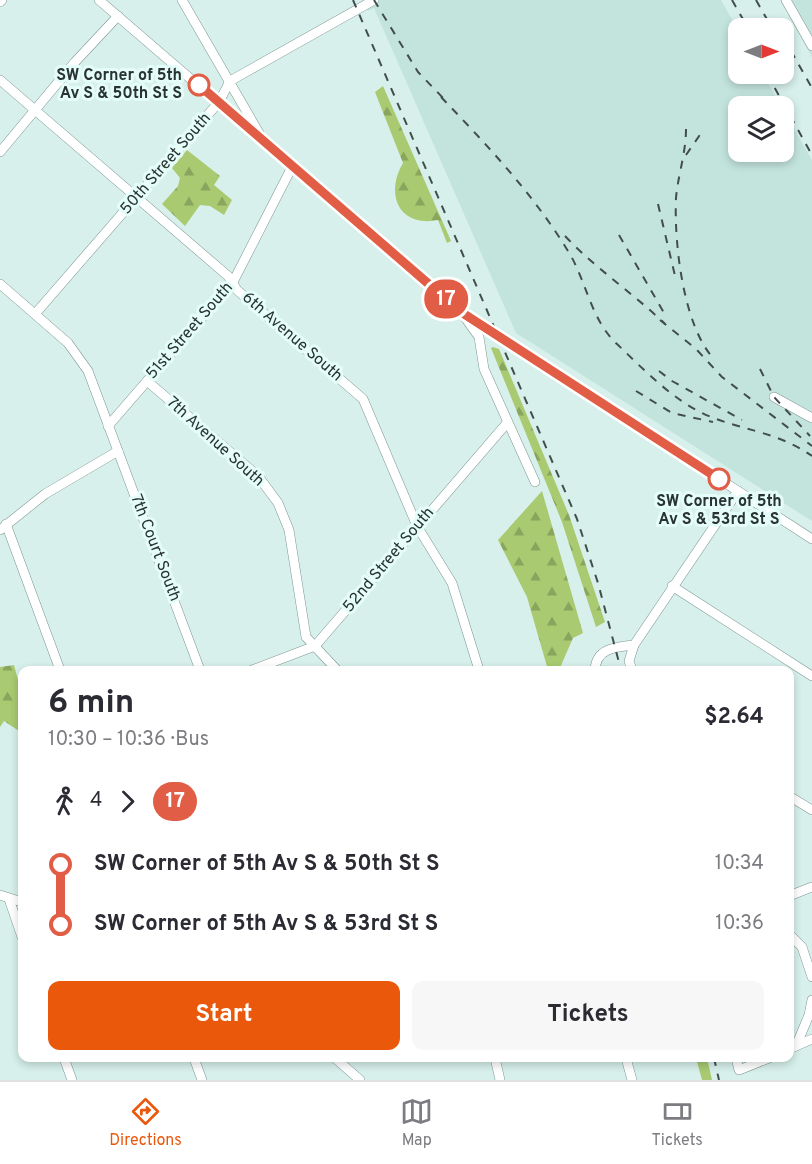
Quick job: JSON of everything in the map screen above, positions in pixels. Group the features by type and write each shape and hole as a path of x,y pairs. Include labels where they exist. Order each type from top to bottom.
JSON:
{"street":[{"path":"99,0 461,312 812,539"},
{"path":"182,0 262,139"},
{"path":"230,81 374,0"},
{"path":"786,0 812,46"},
{"path":"0,152 118,16"},
{"name":"6th Avenue South","path":"0,80 233,282 237,290 363,399 417,526 453,583 478,666"},
{"name":"50th Street South","path":"35,314 219,102 230,81"},
{"name":"51st Street South","path":"108,426 233,282 293,165"},
{"path":"0,284 79,356 88,371 108,426"},
{"path":"461,312 479,337 484,369 535,482"},
{"name":"7th Avenue South","path":"147,381 258,476 272,494 289,530 304,630 308,640 333,666"},
{"path":"774,397 812,418"},
{"name":"52nd Street South","path":"262,666 315,646 507,423"},
{"name":"7th Court South","path":"108,426 199,666"},
{"path":"58,666 3,527 40,497 118,451"},
{"path":"632,666 630,661 634,645 738,490"},
{"path":"672,586 812,676"},
{"path":"596,666 598,658 605,650 634,645"},
{"path":"794,799 812,810"},
{"path":"794,894 812,887"},
{"path":"5,897 18,928"},
{"path":"794,939 810,960 812,977"},
{"path":"794,1044 809,1015 812,1000"},
{"path":"794,1047 812,1040"},
{"path":"65,1062 72,1080"},
{"path":"195,1062 202,1080"},
{"path":"340,1062 360,1080"},
{"path":"496,1062 500,1080"},
{"path":"627,1062 632,1080"},
{"path":"737,1062 739,1070 759,1062"}],"shaded area":[{"path":"363,0 721,0 731,18 728,18 728,84 769,84 775,96 728,96 728,162 794,162 794,128 812,160 812,521 516,333 374,8 368,11"},
{"path":"780,0 812,0 812,57 794,25 794,18 790,18"}],"green space":[{"path":"383,86 451,241 447,243 438,220 413,219 399,206 395,186 403,163 375,92"},
{"path":"187,150 220,176 214,185 232,200 224,215 210,206 200,205 185,226 162,204 178,186 180,178 172,168"},
{"path":"491,348 499,349 569,515 605,622 596,627 562,522"},
{"path":"542,491 583,633 573,638 561,666 547,666 527,597 498,540"},
{"path":"14,665 18,680 18,730 4,721 0,727 0,667"},
{"path":"697,1062 708,1062 712,1080 702,1080"}],"railway":[{"path":"353,0 577,519 598,583 620,666"},
{"path":"374,0 418,72 447,102"},
{"path":"732,0 742,18"},
{"path":"756,0 766,18"},
{"path":"794,56 812,88"},
{"path":"773,84 812,155"},
{"path":"441,97 494,153 543,213 577,267 602,325 617,344 657,382 690,407 716,419 785,441 812,456"},
{"path":"686,129 676,198 679,259 694,325 713,358"},
{"path":"686,155 704,129"},
{"path":"658,204 676,280"},
{"path":"619,235 667,318"},
{"path":"565,236 665,324"},
{"path":"660,320 696,349 722,377 812,446"},
{"path":"760,369 774,397 810,436"},
{"path":"659,371 672,381 742,420"},
{"path":"636,391 672,413 713,422"},
{"path":"715,1062 719,1080"}],"bus line":[{"name":"17","path":"199,85 461,312 719,479"}],"place":[{"name":"SW Corner of 5th Av S & 50th St S","path":"199,85"},
{"name":"SW Corner of 5th Av S & 53rd St S","path":"719,479"}]}
